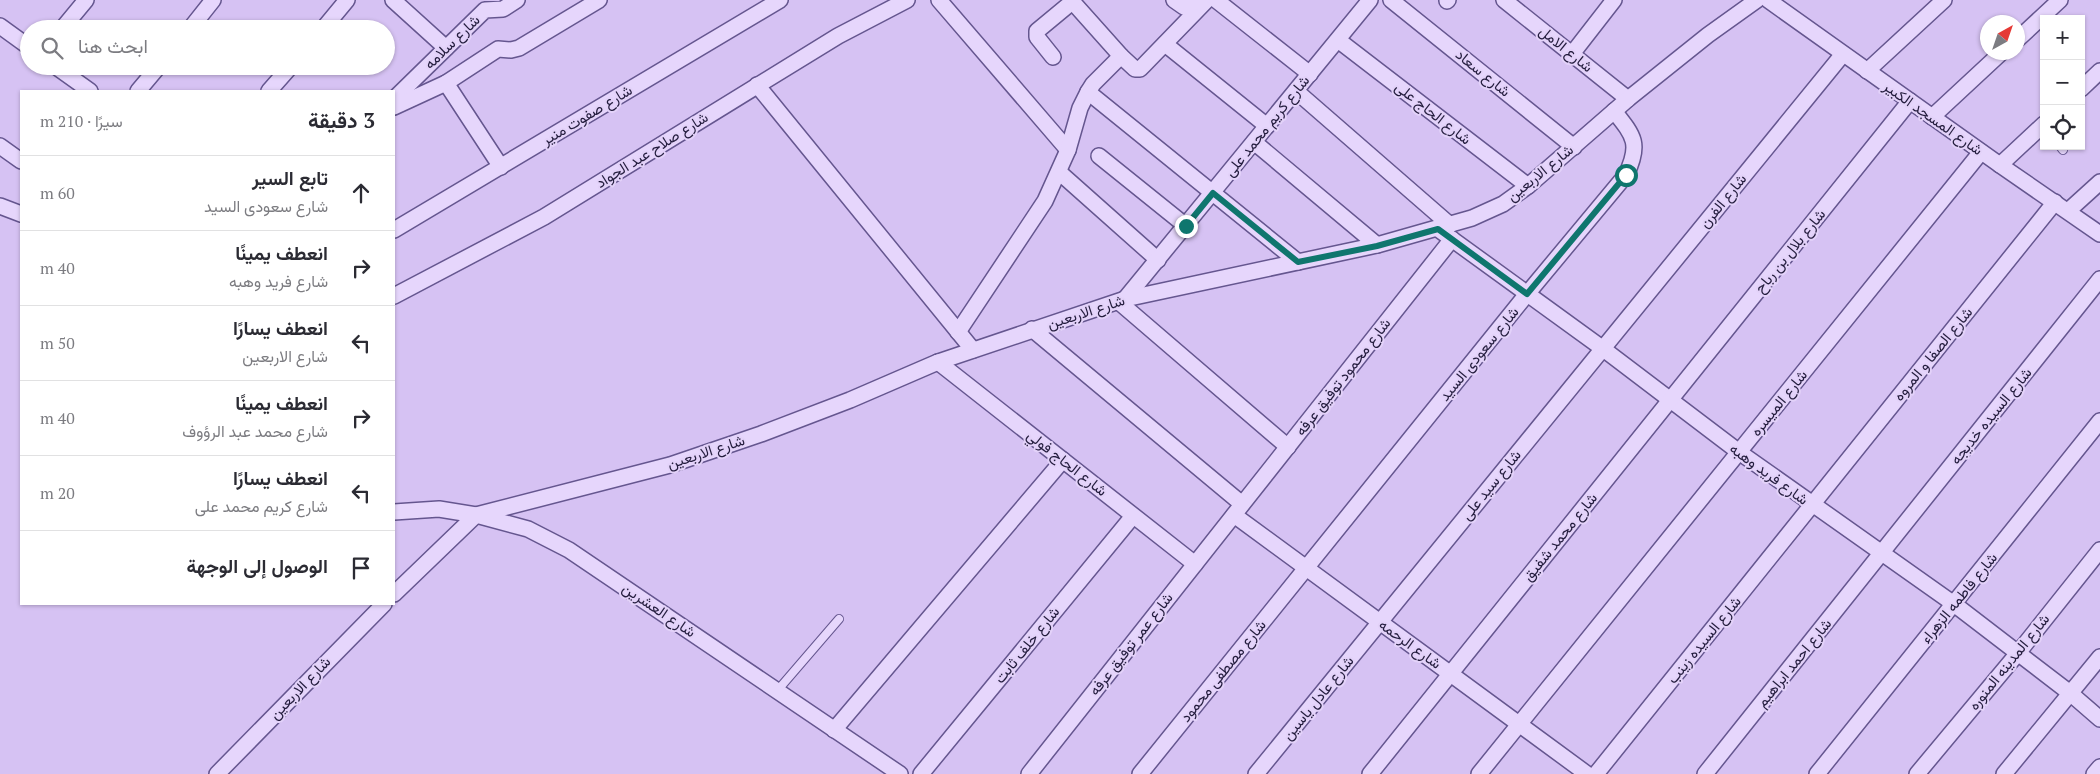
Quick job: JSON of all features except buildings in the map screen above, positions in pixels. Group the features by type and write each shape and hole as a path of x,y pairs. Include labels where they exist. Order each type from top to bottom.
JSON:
{"street":[{"path":"69,20 86,0"},
{"path":"197,20 213,0"},
{"path":"330,20 347,0"},
{"path":"393,0 446,48"},
{"path":"395,107 446,83 498,49 511,50 518,48 599,0"},
{"name":"شارع صفوت منير","path":"395,229 780,0"},
{"name":"شارع صلاح عبد الجواد","path":"395,295 544,217 838,36 908,0"},
{"path":"939,0 1068,150"},
{"path":"1174,0 1184,7 1200,0"},
{"path":"1053,57 1036,37 1037,31 1071,1 1121,56 1135,69 1140,69 1207,0"},
{"path":"1216,0 1310,74"},
{"name":"شارع كريم محمد على","path":"1122,300 1158,260 1370,0"},
{"name":"شارع سعاد","path":"1391,0 1574,147"},
{"name":"شارع الامل","path":"1504,0 1523,6 1572,54 1628,99"},
{"path":"1572,54 1614,0"},
{"name":"شارع الاربعين","path":"395,593 476,515 688,459 850,400 938,362 1122,300 1447,231 1503,204 1528,186 1628,99 1708,35 1757,0"},
{"name":"شارع المسجد الكبير","path":"1768,0 1981,152 2100,234"},
{"path":"1867,71 1944,0"},
{"path":"2025,32 2060,0"},
{"name":"شارع سلامه","path":"395,98 485,10 503,9 509,2"},
{"path":"0,26 20,40"},
{"name":"شارع الحاج على","path":"1338,40 1528,186"},
{"path":"1165,44 1267,126"},
{"name":"شارع الفرن","path":"1602,348 1844,54"},
{"path":"958,332 1044,200 1068,150 1080,108 1088,92 1093,84 1121,56"},
{"path":"1932,117 1993,60"},
{"path":"2085,85 2100,71"},
{"path":"68,75 89,90"},
{"path":"139,90 151,75"},
{"path":"270,90 283,75"},
{"path":"446,83 501,167"},
{"path":"757,85 973,350"},
{"name":"شارع فريد وهبه","path":"1296,91 1447,231 1527,294 1812,505 1954,604 2100,719"},
{"path":"1088,92 1298,262"},
{"name":"شارع بلال بن رباح","path":"1670,400 1910,101"},
{"name":"شارع سعودى السيد","path":"1306,568 1527,294 1626,175 1636,146 1631,133 1614,111"},
{"path":"2000,165 2040,130"},
{"path":"1254,142 1377,246"},
{"path":"0,146 20,159"},
{"name":"شارع الميسره","path":"1479,774 1981,152"},
{"path":"1099,156 1186,226"},
{"path":"1059,172 1158,260"},
{"path":"2068,212 2100,182"},
{"name":"شارع الصفا و المروه","path":"1812,505 2055,202"},
{"path":"0,206 20,214"},
{"name":"شارع محمود توفيق عرفه","path":"1238,510 1288,447 1447,231"},
{"name":"شارع السيده خديجه","path":"1882,553 2100,279"},
{"path":"1122,300 1288,447"},
{"name":"شارع الرحمه","path":"1032,329 1306,568 1587,774"},
{"name":"شارع سيد على","path":"1380,622 1602,348"},
{"name":"شارع الحاج فولي","path":"938,362 1195,564"},
{"name":"شارع محمد شفيق","path":"1370,774 1670,400"},
{"name":"شارع فاطمه الزهراء","path":"1817,774 2100,421"},
{"path":"834,730 1063,460"},
{"name":"شارع السيده زينب","path":"1596,774 1812,505"},
{"name":"شارع العشرين","path":"395,512 439,509 476,515 528,529 569,550 900,774"},
{"name":"شارع عمر توفيق عرفه","path":"1029,774 1238,510"},
{"name":"شارع خلف ثابت","path":"920,774 1133,516"},
{"name":"شارع المدينه المنوره","path":"1917,774 2018,653 2100,550"},
{"name":"شارع احمد ابراهيم","path":"1705,774 1882,553"},
{"name":"شارع مصطفى محمود","path":"1140,774 1306,568"},
{"name":"شارع الاربعين","path":"217,774 383,605"},
{"name":"شارع عادل ياسين","path":"1256,774 1380,622"},
{"path":"2004,774 2100,657"},
{"path":"2094,774 2100,767"}],"lane":[{"path":"777,691 839,619"}],"route":[{"path":"1186,226 1213,193 1298,262 1377,246 1438,229 1527,294 1626,175"}]}
